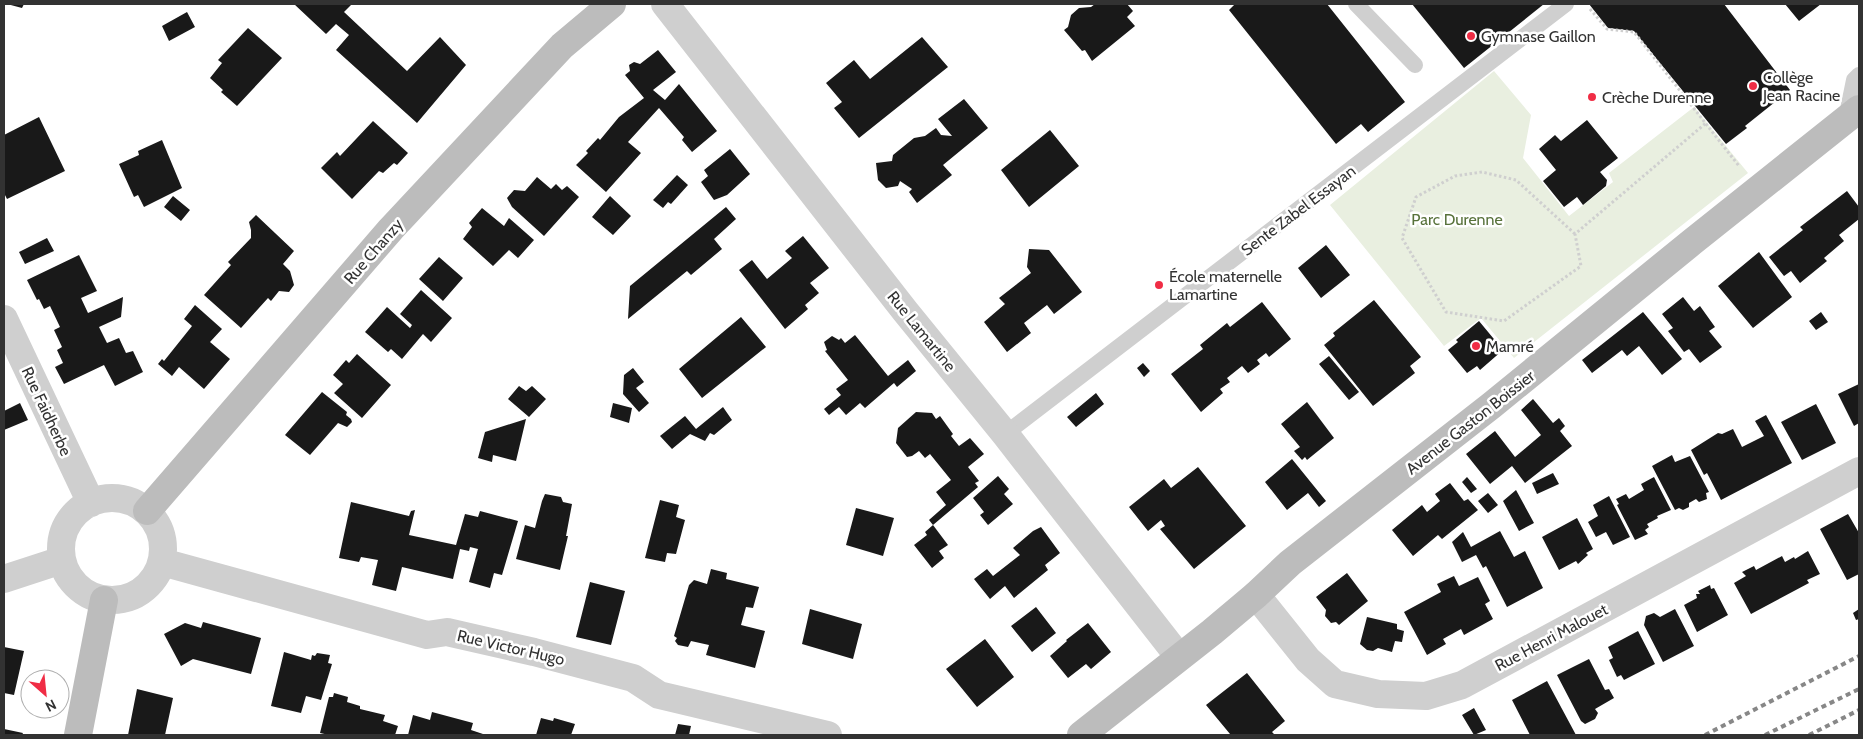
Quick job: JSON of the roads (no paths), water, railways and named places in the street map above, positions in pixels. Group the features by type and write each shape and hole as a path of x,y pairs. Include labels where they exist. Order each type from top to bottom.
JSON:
{"street":[{"name":"Rue Chanzy","path":"146,511 391,229 562,46 612,4"},
{"name":"Rue Lamartine","path":"665,4 1179,657"},
{"name":"Avenue Gaston Boissier","path":"1081,735 1256,595 1290,563 1492,405 1853,114"},
{"name":"Rue Faidherbe","path":"4,319 90,503"},
{"name":"Rue Henri Malouet","path":"1256,595 1308,660 1335,684 1378,694 1426,696 1462,685 1859,471"},
{"path":"120,498 134,502 146,511 156,522 162,534 164,548 162,562 156,576 146,588 133,596 118,600 104,600 89,595 77,586 68,574 62,560 61,547 66,527 79,510 90,503 120,498"},
{"path":"4,579 62,560"},
{"name":"Rue Victor Hugo","path":"162,562 427,634 447,632 544,654 633,678 659,695 828,735"},
{"path":"78,735 104,600"}],"lane":[{"path":"1356,4 1415,65"},
{"name":"Sente Zabel Essayan","path":"1005,434 1566,4"},
{"path":"1853,114 1854,80 1859,75"}],"railway":[{"path":"1705,735 1859,656"},
{"path":"1765,735 1859,689"},
{"path":"1809,735 1859,710"}],"place":[{"name":"Gymnase Gaillon","path":"1471,36"},
{"name":"Collège Jean Racine","path":"1753,86"},
{"name":"Crèche Durenne","path":"1592,97"},
{"name":"École maternelle Lamartine","path":"1159,285"},
{"name":"Mamré","path":"1476,346"}],"park label":[{"name":"Parc Durenne","path":"1457,219"}]}
